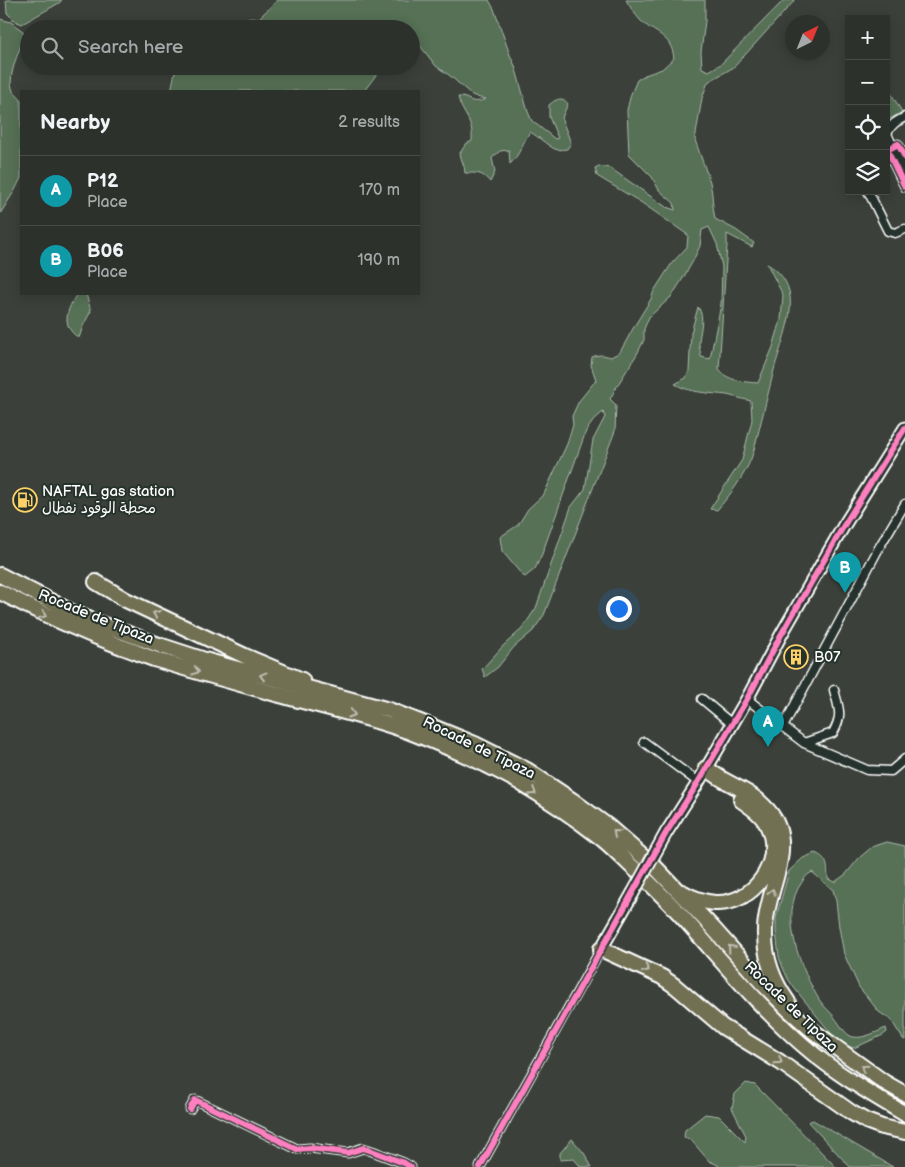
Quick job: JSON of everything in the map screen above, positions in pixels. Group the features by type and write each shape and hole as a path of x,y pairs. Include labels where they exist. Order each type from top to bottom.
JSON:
{"highway":[{"name":"Rocade de Tipaza","path":"0,576 70,611 124,633 208,661 389,710 476,744 527,770 609,827 657,870 763,984 813,1031 884,1082 905,1094"},
{"path":"96,582 126,600 245,656 296,677 327,694"},
{"name":"Rocade de Tipaza","path":"0,592 66,625 154,659 336,709 408,732 450,748 518,782 603,840 652,885 770,1013 802,1044 836,1071 905,1114"},
{"path":"657,870 676,888 689,896 702,901 716,903 731,901 746,894 757,885 766,872 772,857 772,841 768,827 760,815 747,804 702,776"},
{"path":"702,776 720,778 748,794 764,806 773,816 780,832 780,865 764,929 766,946 775,980 797,1014 813,1031"},
{"path":"601,949 662,977 722,1027 780,1062 852,1113 882,1127 905,1132"}],"street":[{"path":"890,129 905,117"},
{"path":"890,137 905,172"},
{"path":"905,158 898,144 887,150 905,187"},
{"path":"870,195 888,231 895,233 905,229"},
{"path":"480,1167 666,833 747,699 781,635 843,527 905,428"},
{"path":"783,726 880,546 905,504"},
{"path":"804,743 833,733 837,726 840,715 834,690"},
{"path":"702,699 732,724"},
{"path":"747,699 804,743 868,770 891,771 905,759"},
{"path":"644,742 702,776"},
{"path":"190,1109 195,1100 297,1149 310,1148 348,1153 363,1148 411,1167"}],"green space":[{"path":"6,0 62,0 29,20 20,20 20,23 7,13"},
{"path":"278,0 489,0 515,66 532,121 555,139 558,138 549,117 549,105 556,100 566,101 568,104 562,120 571,143 567,149 558,150 530,132 510,164 509,150 500,151 492,158 495,172 490,182 479,174 465,173 460,153 466,144 472,141 472,134 470,122 458,97 473,101 486,99 472,95 436,66 420,46 420,20 232,20 259,18"},
{"path":"626,0 705,0 705,21 701,52 702,68 709,71 721,64 784,0 795,0 734,67 708,82 702,98 695,140 710,182 715,219 736,230 754,243 752,247 727,234 719,370 732,379 758,383 773,347 781,320 783,295 767,264 779,273 788,287 790,306 787,325 751,459 740,480 722,504 717,510 710,509 742,460 752,420 751,401 727,395 694,391 675,384 686,378 689,371 691,333 698,307 702,316 699,344 701,357 710,359 721,304 722,267 717,244 709,227 702,230 700,246 693,261 671,297 649,317 644,329 644,340 610,399 616,405 615,431 544,615 533,631 514,647 498,667 485,677 482,669 522,629 536,608 571,507 585,489 593,440 605,417 603,412 586,431 535,569 525,577 522,575 502,551 500,537 518,525 528,509 544,494 567,444 573,425 572,416 579,401 596,380 591,365 592,357 602,355 611,357 620,352 654,291 672,263 687,247 688,235 642,203 597,176 595,168 599,166 610,168 666,207 675,210 674,203 659,190 652,177 629,154 627,110 637,80 662,69 674,58 666,39 645,25"},
{"path":"0,19 11,22 20,29 20,48 11,77 11,84 13,91 20,99 20,180 0,214"},
{"path":"174,75 376,75 365,90 171,90"},
{"path":"890,92 902,112 890,119"},
{"path":"76,295 86,295 91,311 79,338 69,328 67,323 70,306"},
{"path":"887,842 905,846 905,1040 891,1020 879,1012 859,987 844,954 833,890 812,872 806,876 795,895 792,910 795,942 806,974 822,1003 845,1032 850,1036 857,1037 866,1036 886,1028 887,1032 883,1035 854,1048 839,1043 788,979 779,957 776,918 789,871 803,858 815,853 820,855 826,863 828,879 835,882 846,874 859,858 872,847"},
{"path":"746,1083 755,1085 836,1167 718,1167 718,1165 709,1161 691,1140 684,1137 685,1130 705,1114 719,1116 745,1142 746,1136 732,1108 735,1094"},
{"path":"813,1120 893,1167 850,1167 808,1122"},
{"path":"572,1139 584,1153 592,1167 581,1167 574,1159 560,1160 560,1153"}],"cycle path":[{"path":"905,157 898,144 887,150 905,187"},
{"path":"480,1167 666,833 747,699 781,635 843,527 905,428"},
{"path":"190,1109 195,1100 297,1149 310,1148 348,1153 363,1148 411,1167"}],"place":[{"name":"NAFTAL gas station محطة الوقود نفطال","path":"25,500"},
{"name":"B06","path":"845,593"},
{"name":"B07","path":"796,657"},
{"name":"P12","path":"768,747"}]}
